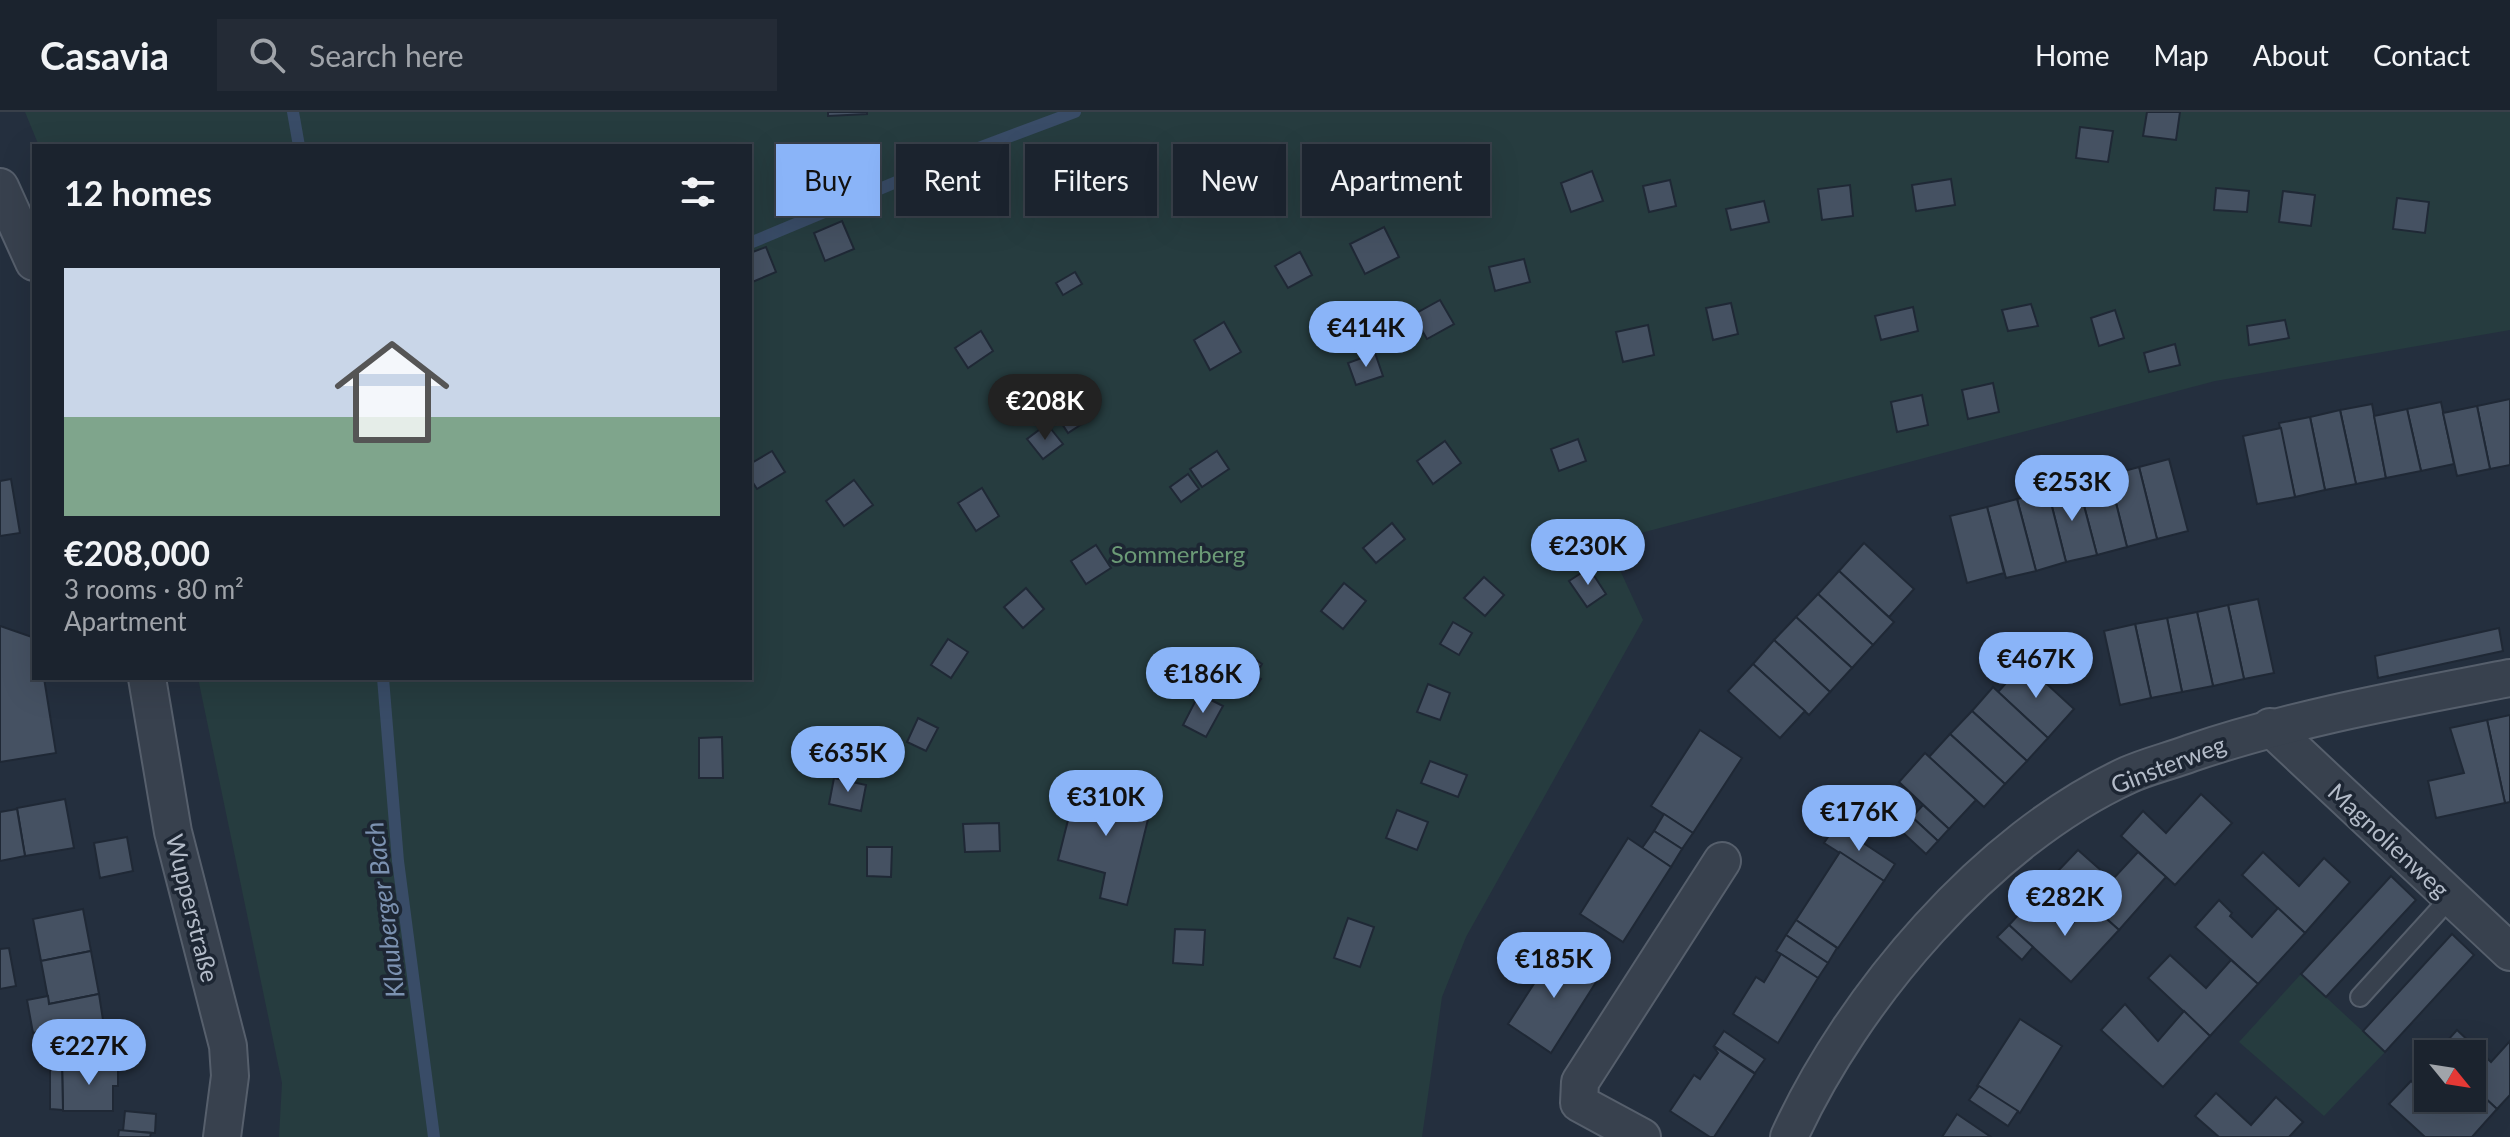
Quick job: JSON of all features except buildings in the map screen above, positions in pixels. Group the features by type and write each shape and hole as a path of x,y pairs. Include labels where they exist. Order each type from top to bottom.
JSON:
{"street":[{"path":"0,187 32,258"},
{"name":"Ginsterweg","path":"1789,1137 1832,1058 1866,1008 1928,932 1997,864 2062,813 2129,775 2270,727 2510,678"},
{"name":"Wupperstraße","path":"147,680 173,832 228,1046 230,1076 222,1137"},
{"name":"Magnolienweg","path":"2270,727 2510,952"},
{"path":"1642,1137 1579,1103 1580,1082 1722,861"}],"lane":[{"path":"2360,997 2450,898"}],"green space":[{"name":"Sommerberg","path":"25,112 2510,112 2510,330 2215,381 1607,542 1643,620 1466,937 1442,997 1422,1137 279,1137 282,1083 198,680 752,680 752,144 38,144"},
{"path":"2301,974 2385,1052 2324,1116 2239,1042"}],"waterway":[{"name":"Klauberger Bach","path":"293,112 299,144"},
{"path":"752,242 973,150 1075,112"},
{"name":"Klauberger Bach","path":"383,680 398,861 434,1137"}]}
